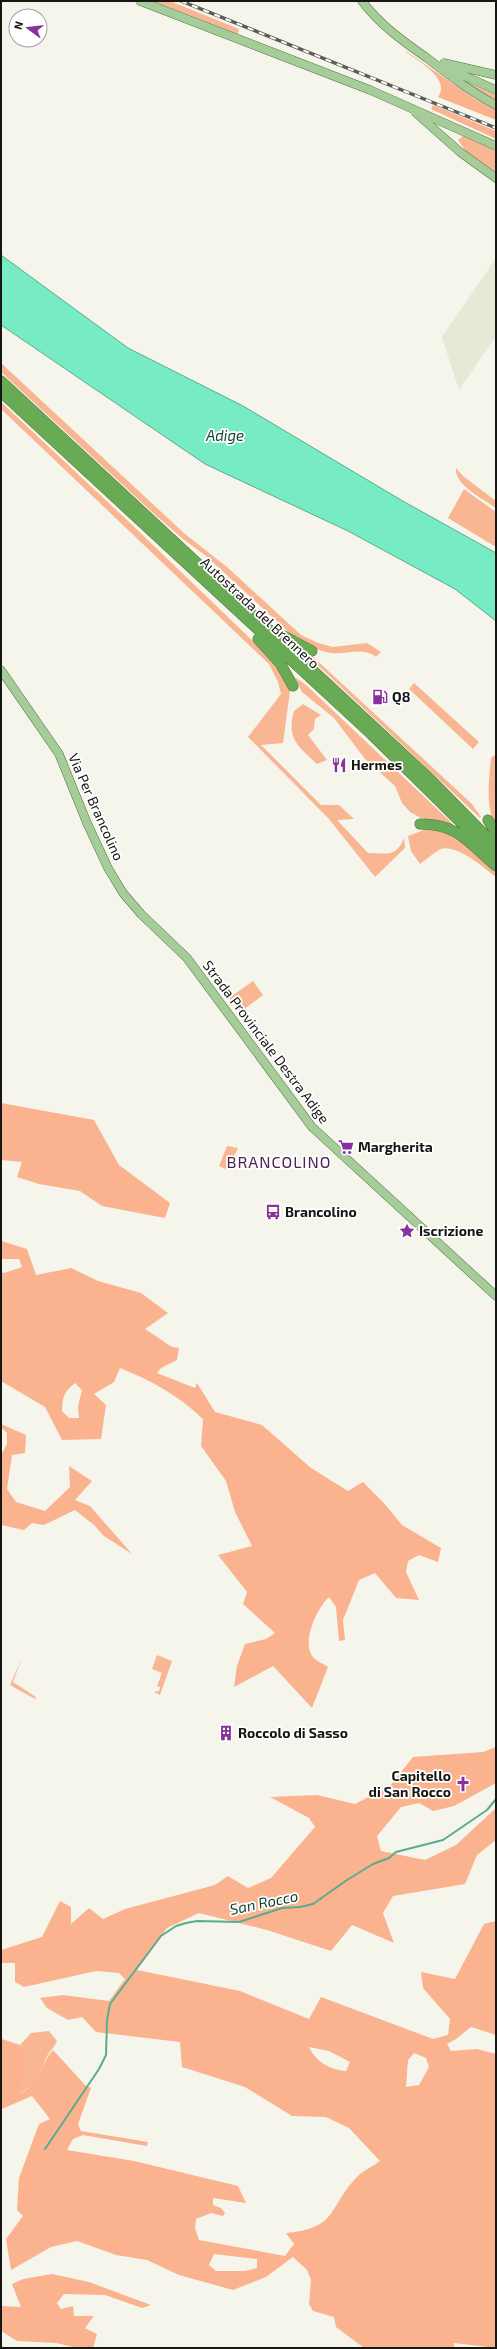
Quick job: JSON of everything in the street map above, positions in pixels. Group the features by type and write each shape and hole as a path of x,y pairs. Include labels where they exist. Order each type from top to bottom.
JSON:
{"highway":[{"name":"Autostrada del Brennero","path":"1,381 430,779 496,846"},
{"name":"Autostrada del Brennero","path":"1,392 407,768 496,857"},
{"path":"220,595 243,625 280,662 293,686"},
{"path":"234,596 256,610 292,641 312,651"},
{"path":"488,820 496,833"},
{"path":"420,824 436,825 457,832 496,866"}],"main road":[{"path":"140,1 226,36 336,76 496,146"},
{"path":"362,1 388,30 460,84 496,105"},
{"path":"427,58 496,75"},
{"path":"427,58 496,90"},
{"path":"410,108 460,152 496,178"},
{"name":"Via Per Brancolino","path":"1,670 59,754 67,770 87,824 113,876"},
{"name":"Strada Provinciale Destra Adige","path":"113,876 123,893 141,914 186,958 312,1127 496,1296"}],"shaded area":[{"path":"153,1 170,1 239,29 238,34"},
{"path":"403,49 475,99 496,110 496,120 438,97 441,90 440,83 436,76"},
{"path":"466,83 496,95 496,102"},
{"path":"433,105 496,131 496,139 431,109"},
{"path":"463,136 476,140 496,151 496,175 466,150 458,140"},
{"path":"496,258 496,336 459,390 442,337"},
{"path":"1,363 185,534 227,567 301,635 318,643 333,647 367,643 381,652 376,657 360,651 331,653 317,649 296,639 206,556 183,539 152,512 1,372"},
{"path":"1,402 279,666 290,686 283,743 261,745 321,805 339,805 354,819 337,820 368,853 386,854 394,852 398,849 404,838 405,848 375,877 329,819 248,737 281,694 278,682 269,664 1,409"},
{"path":"456,468 463,476 496,501 496,508 465,486 457,474"},
{"path":"464,489 496,512 496,547 448,518"},
{"path":"310,654 472,804 481,817 480,818 309,657"},
{"path":"295,677 306,685 453,824 452,826 421,818 410,812 402,803 395,786 365,759 334,718 302,692"},
{"path":"414,683 479,742 473,749 409,689"},
{"path":"303,704 321,715 315,719 314,729 308,735 327,760 317,764 300,747 293,736 292,721 294,711"},
{"path":"494,755 496,758 496,828 490,811 489,802 489,776 491,758"},
{"path":"429,828 449,831 478,855 496,874 496,877 462,853 447,848 438,850 420,864 411,851 408,836"},
{"path":"253,981 263,995 240,1012 229,998"},
{"path":"1,1103 94,1120 119,1165 170,1203 165,1218 102,1206 80,1191 39,1184 17,1177 22,1162 1,1160"},
{"path":"227,1146 238,1148 228,1170 219,1166"},
{"path":"1,1241 27,1249 36,1275 71,1268 98,1281 141,1293 168,1313 145,1329 172,1347 179,1348 177,1360 161,1368 157,1373 195,1388 197,1383 215,1412 262,1425 311,1468 348,1491 363,1482 383,1502 402,1525 441,1548 438,1562 419,1555 408,1561 406,1572 419,1600 396,1598 375,1573 359,1580 343,1620 345,1640 339,1641 336,1607 329,1597 324,1602 315,1617 309,1635 309,1644 310,1652 314,1658 328,1667 312,1708 273,1666 234,1687 237,1666 245,1644 266,1639 275,1633 243,1604 247,1592 218,1555 252,1546 235,1512 226,1481 201,1446 203,1419 194,1410 164,1389 120,1368 114,1382 94,1394 106,1405 101,1439 62,1440 45,1407 1,1381 1,1272 4,1273 22,1267 19,1259 1,1259","holes":["75,1383 82,1390 78,1406 79,1418 69,1418 62,1411 64,1396"]},
{"path":"1,1424 26,1435 25,1453 12,1455 7,1489 16,1502 45,1511 70,1487 69,1466 92,1481 75,1500 90,1506 132,1554 104,1536 94,1525 75,1510 44,1525 32,1523 24,1530 1,1525 1,1455 7,1444 7,1433 1,1427"},
{"path":"157,1655 172,1661 160,1695 154,1692 159,1691 160,1687 157,1686 162,1673 152,1669"},
{"path":"22,1658 13,1682 36,1697 35,1699 10,1685"},
{"path":"496,1747 496,1783 454,1806 433,1811 419,1803 401,1807 377,1836 381,1851 425,1860 456,1845 496,1808 496,1840 477,1855 465,1884 393,1896 383,1913 394,1943 352,1925 331,1951 267,1930 199,1913 167,1928 137,1970 240,1991 309,2019 321,1997 433,2039 448,2035 450,2019 423,1988 421,1972 455,1979 484,1924 496,1921 496,2035 471,2027 447,2044 451,2051 477,2049 496,2054 496,2348 454,2343 454,2348 364,2348 336,2327 334,2317 313,2311 309,2304 311,2280 307,2270 293,2257 266,2277 233,2290 179,2275 147,2260 116,2255 77,2241 51,2247 11,2270 6,2239 23,2216 17,2210 19,2178 39,2124 50,2119 32,2096 2,2109 1,2033 2,2039 20,2045 27,2055 20,2093 27,2089 36,2079 53,2050 85,2085 91,2088 78,2124 81,2131 148,2142 147,2146 83,2135 73,2139 67,2150 134,2161 238,2186 246,2203 213,2198 213,2205 221,2208 225,2213 223,2216 211,2213 196,2219 195,2228 199,2240 285,2256 294,2244 286,2233 303,2230 324,2221 330,2215 357,2177 362,2172 380,2161 349,2128 326,2117 292,2116 245,2087 182,2067 180,2042 96,2032 82,2017 68,2020 47,2008 40,1998 63,1995 109,2001 125,1979 119,1973 96,1971 24,1987 15,1982 15,1963 1,1963 1,1950 42,1937 60,1901 71,1907 71,1924 89,1908 103,1919 125,1909 215,1885 228,1876 248,1888 271,1878 315,1827 309,1818 270,1797 317,1795 355,1804 390,1786 413,1757 483,1752","holes":["309,2047 329,2051 350,2062 346,2071 334,2069 324,2064 315,2057","414,2053 426,2058 429,2067 419,2085 406,2087 408,2060","214,2254 257,2259 257,2268 245,2271 216,2271 209,2265"]},
{"path":"49,2031 57,2041 46,2057 41,2071 34,2083 19,2093 27,2055 20,2045 31,2033"},
{"path":"52,2274 89,2282 151,2305 142,2308 105,2295 64,2294 57,2303 61,2309 73,2306 74,2316 94,2316 85,2328 97,2334 93,2348 78,2348 56,2343 17,2341 1,2331 1,2306 21,2307 12,2284 23,2279"}],"water":[{"name":"Adige","path":"1,255 128,348 243,406 401,500 496,553 496,621 455,589 348,531 205,464 1,325"}],"waterway":[{"name":"San Rocco","path":"45,2149 99,2069 106,2055 107,2020 110,2004 161,1936 176,1926 186,1923 197,1921 239,1922 282,1908 300,1907 313,1904 347,1880 373,1864 389,1858 396,1852 443,1840 487,1810 496,1799"}],"railway":[{"path":"181,1 496,128"}],"place":[{"name":"Q8","path":"380,697"},
{"name":"Hermes","path":"339,765"},
{"name":"Margherita","path":"346,1147"},
{"name":"Brancolino","path":"273,1212"},
{"name":"Iscrizione","path":"407,1231"},
{"name":"Roccolo di Sasso","path":"226,1733"},
{"name":"Capitello di San Rocco","path":"463,1784"}],"district":[{"name":"BRANCOLINO","path":"279,1162"}]}
